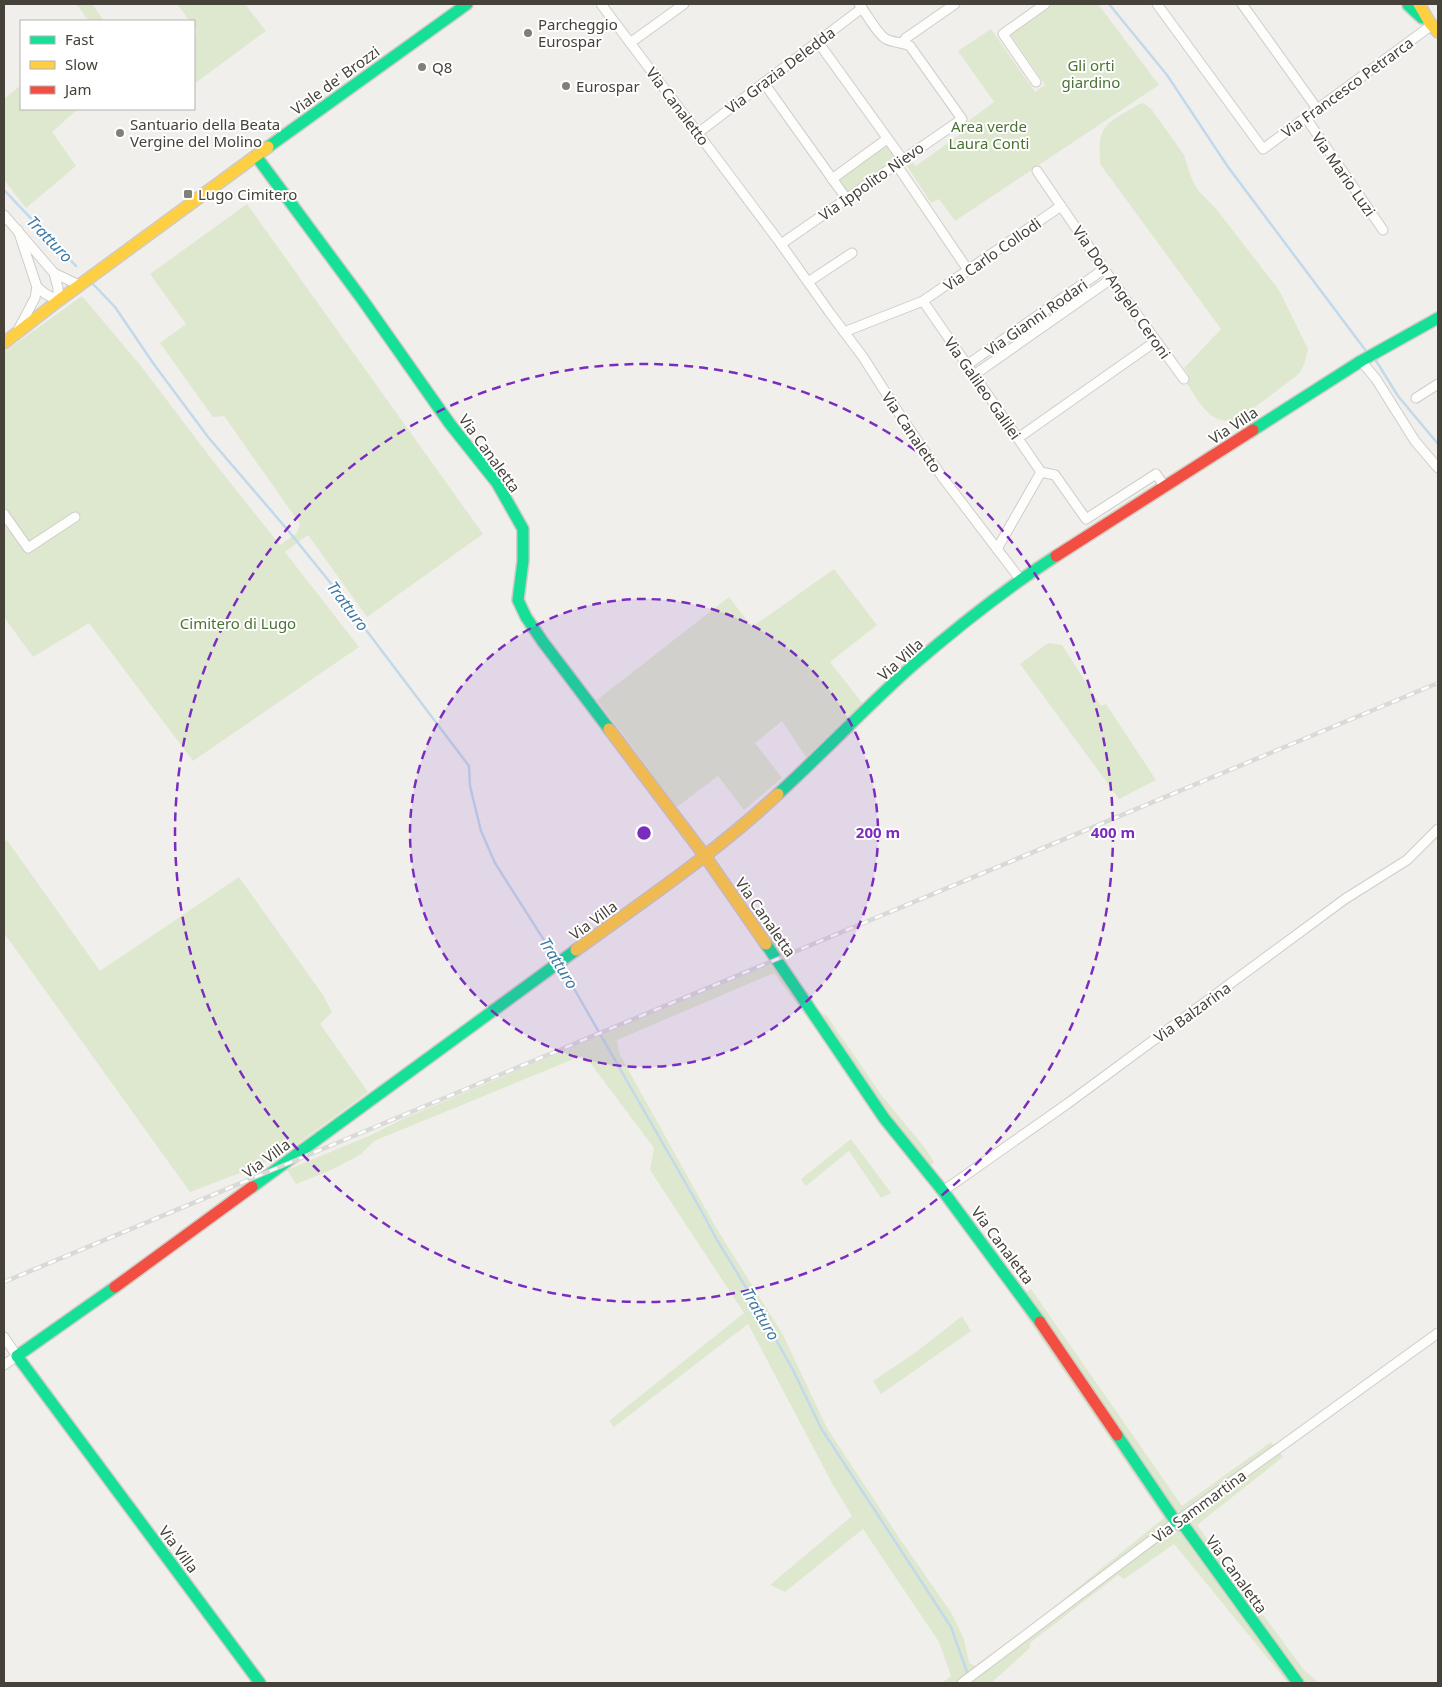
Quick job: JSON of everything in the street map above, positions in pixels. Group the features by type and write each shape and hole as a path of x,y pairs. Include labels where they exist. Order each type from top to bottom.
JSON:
{"street":[{"name":"Viale de' Brozzi","path":"4,343 79,285 467,4"},
{"name":"Via Canaletto","path":"601,4 781,244 863,357 943,478 1020,579"},
{"path":"630,43 684,4"},
{"path":"861,6 884,38 890,41 902,42 955,4"},
{"path":"1036,82 1003,34 1045,4"},
{"name":"Via Francesco Petrarca","path":"1157,4 1263,149 1433,27"},
{"path":"1242,4 1318,110"},
{"path":"1412,4 1433,27"},
{"name":"Via Grazia Deledda","path":"698,133 818,42 861,6"},
{"path":"818,42 888,139 899,162 968,270"},
{"name":"Via Ippolito Nievo","path":"781,244 962,119 910,46 902,42"},
{"path":"764,83 846,198"},
{"name":"Via Mario Luzi","path":"1306,118 1383,230"},
{"path":"832,178 888,139"},
{"name":"Via Canaletta","path":"256,156 362,299 450,424 498,483 523,529 523,561 518,600 526,617 543,642 705,856 884,1118 943,1191 1027,1302 1176,1522 1185,1527 1298,1683"},
{"name":"Via Don Angelo Ceroni","path":"1036,171 1111,279 1184,379"},
{"name":"Via Carlo Collodi","path":"922,301 1061,206"},
{"path":"4,215 54,272 79,285"},
{"path":"16,334 35,298 37,287 18,230"},
{"path":"808,282 852,252"},
{"name":"Via Gianni Rodari","path":"967,365 1104,269"},
{"path":"37,287 58,301 58,288 54,272"},
{"name":"Via Gianni Rodari","path":"974,375 1111,279"},
{"path":"844,332 922,301"},
{"name":"Via Galileo Galilei","path":"922,301 1041,472"},
{"name":"Via Villa","path":"260,1683 17,1356 162,1255 705,856 755,816 794,781 910,668 990,601 1020,579 1361,361 1438,318"},
{"path":"1018,438 1156,341"},
{"path":"1361,361 1376,379 1415,441 1438,468"},
{"path":"1416,398 1438,384"},
{"path":"997,548 1041,472 1055,475 1086,519 1156,474 1165,487"},
{"path":"4,514 28,548 75,517"},
{"name":"Via Balzarina","path":"943,1191 1067,1104 1345,900 1407,860 1438,829"},
{"name":"Via Sammartina","path":"967,1680 1176,1522 1438,1333"},
{"path":"4,1337 17,1356 4,1365"}],"green space":[{"path":"76,4 92,4 103,20 88,20"},
{"path":"177,4 245,4 266,31 195,83 195,34 197,32 195,20 189,20"},
{"name":"Gli orti giardino","path":"1053,4 1098,4 1159,85 955,221 939,199 931,203 907,166 912,162 916,166 970,127 967,122 994,102 958,51 991,29 1035,92 1045,85 1011,35"},
{"path":"20,86 20,110 77,110 52,132 76,166 26,208 4,180 4,99"},
{"path":"1144,103 1152,110 1184,155 1197,189 1217,210 1279,290 1308,349 1301,371 1295,377 1242,417 1231,421 1214,417 1207,412 1184,379 1189,375 1184,368 1221,329 1100,164 1100,143 1103,131 1111,121 1139,104"},
{"path":"887,141 898,157 846,193 835,179"},
{"name":"Cimitero di Lugo","path":"247,204 483,534 367,617 308,535 285,552 359,647 193,761 89,623 33,657 4,617 4,352 82,296 141,366 280,545 297,533 300,524 224,416 213,417 160,343 186,324 150,274"},
{"path":"834,569 877,625 830,662 863,704 806,757 782,721 755,743 782,778 744,810 718,776 677,807 597,700 729,597 752,627"},
{"path":"1048,643 1062,645 1101,706 1106,704 1156,780 1119,799 1020,664"},
{"path":"7,840 100,971 239,877 323,995 332,1012 320,1024 368,1092 288,1151 253,1168 190,1192 4,933 4,842"},
{"path":"760,917 779,944 779,957 817,1011 827,1016 882,1096 925,1148 934,1162 921,1172 774,973 617,1040 619,1053 715,1226 783,1335 827,1428 952,1614 964,1639 969,1663 975,1666 1039,1619 1164,1518 1015,1300 1031,1289 1182,1506 1271,1442 1283,1457 1197,1525 1304,1670 1317,1681 1314,1683 1288,1683 1174,1544 1124,1579 1118,1575 1030,1643 1030,1648 991,1683 942,1683 951,1676 939,1642 863,1529 785,1592 770,1585 852,1516 833,1485 748,1324 614,1427 609,1421 744,1313 650,1170 654,1148 588,1060 581,1056 374,1141 360,1155 329,1171 296,1184 287,1170 773,962 749,930"},
{"path":"851,1139 891,1193 881,1198 849,1151 806,1186 801,1179"},
{"path":"962,1316 971,1331 881,1394 873,1381 915,1353"}],"waterway":[{"path":"1109,4 1167,75 1228,167 1366,351"},
{"name":"Tratturo","path":"4,190 76,266"},
{"name":"Tratturo","path":"93,284 115,307 153,363 208,437 329,581 469,766 470,786 481,831 495,863 556,959"},
{"path":"1375,359 1398,396 1438,444"},
{"name":"Tratturo","path":"561,966 717,1240 755,1302 793,1370 821,1428 951,1627 968,1675"}],"railway":[{"path":"4,1282 1438,683"}],"traffic: fast":[{"path":"268,147 467,4"},
{"path":"1408,5 1422,18"},
{"path":"256,156 362,299 450,424 497,483 523,529 523,561 518,600 526,617 543,642 609,729"},
{"path":"1253,430 1361,361 1438,318"},
{"path":"778,794 877,698 928,652 1000,595 1056,556"},
{"path":"766,944 884,1118 943,1191 1040,1322"},
{"path":"252,1187 576,950"},
{"path":"115,1287 17,1356 260,1683"},
{"path":"1117,1435 1176,1522 1185,1527 1298,1683"}],"traffic: slow":[{"path":"1419,4 1430,23 1438,32"},
{"path":"4,343 58,301 268,147"},
{"path":"609,729 705,856 766,944"},
{"path":"576,950 705,856 778,794"}],"traffic: jam":[{"path":"1056,556 1253,430"},
{"path":"115,1287 252,1187"},
{"path":"1040,1322 1117,1435"}],"place":[{"name":"Parcheggio Eurospar","path":"528,33"},
{"name":"Q8","path":"422,67"},
{"name":"Eurospar","path":"566,86"},
{"name":"Santuario della Beata Vergine del Molino","path":"120,133"},
{"name":"Lugo Cimitero","path":"188,194"}],"park label":[{"name":"Area verde Laura Conti","path":"989,134"}]}
